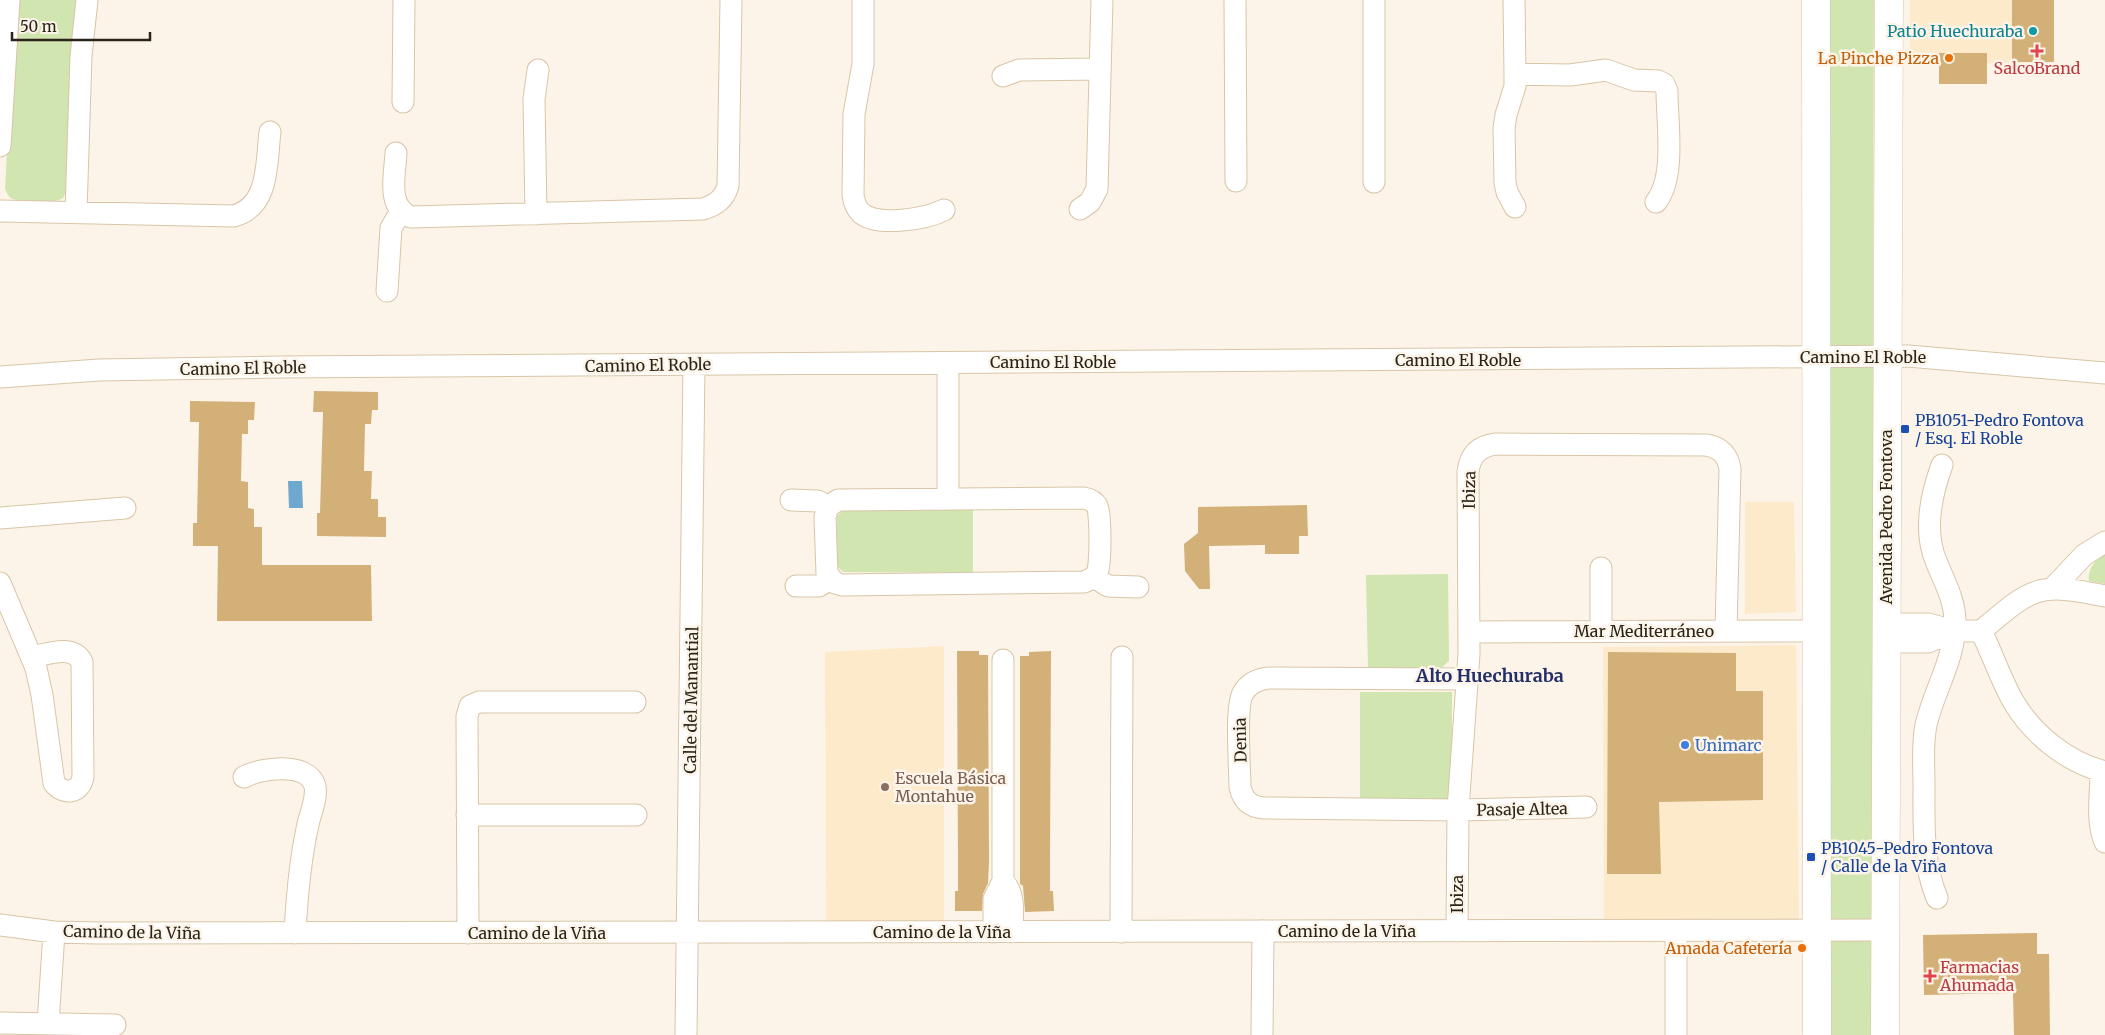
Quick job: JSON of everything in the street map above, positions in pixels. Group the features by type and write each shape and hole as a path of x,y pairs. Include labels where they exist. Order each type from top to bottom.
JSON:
{"street":[{"path":"0,146 9,0"},
{"path":"76,212 79,82 87,0"},
{"path":"402,102 404,0"},
{"path":"396,153 394,200 401,211 411,217 710,207 726,193 728,179 731,0"},
{"path":"863,0 863,64 854,114 853,195 856,207 869,218 908,220 924,218 944,210"},
{"path":"1080,209 1090,202 1097,189 1102,0"},
{"path":"1235,0 1236,181"},
{"path":"1374,0 1374,182"},
{"path":"1514,0 1515,86 1504,128 1505,184 1515,207"},
{"path":"1816,0 1817,1035"},
{"name":"Avenida Pedro Fontova","path":"1885,1035 1886,356 1889,0"},
{"path":"1003,76 1020,70 1100,69"},
{"path":"536,214 534,99 538,70"},
{"path":"1515,74 1570,75 1606,70 1634,80 1658,81 1664,84 1667,91 1668,169 1665,189 1656,202"},
{"path":"0,211 234,216 241,214 248,211 259,198 270,132"},
{"path":"387,291 391,228 401,211"},
{"name":"Camino El Roble","path":"0,377 99,370 1886,356 1920,356 2105,373"},
{"path":"955,363 955,498"},
{"name":"Calle del Manantial","path":"686,1035 694,364"},
{"name":"Ibiza","path":"1457,931 1458,810 1468,678 1469,464 1477,451 1496,444 1706,445 1722,451 1727,456 1730,469 1726,631"},
{"path":"1936,898 1926,861 1924,739 1929,715 1952,648 1954,631 1952,602 1935,559 1929,532 1931,499 1942,465"},
{"path":"955,498 1084,498 1093,501 1098,511 1099,563 1099,568 1094,578 1079,583 842,585 830,579 825,569 825,517 828,507 838,500 955,498"},
{"path":"791,500 818,501 828,507"},
{"path":"0,518 126,508"},
{"path":"2053,588 2084,554 2105,542"},
{"path":"1601,568 1601,631"},
{"path":"1094,578 1108,586 1138,587"},
{"path":"796,586 819,586 830,579"},
{"path":"0,583 32,656 42,695 54,783 61,790 71,792 79,787 83,778 82,662 76,654 70,651 32,656"},
{"path":"1886,633 1928,642 1954,631 1981,631 2022,597 2039,590 2068,588 2105,596"},
{"name":"Mar Mediterráneo","path":"1469,632 1818,631"},
{"path":"1981,631 2013,701 2034,729 2064,753 2103,771 2100,814 2102,835 2105,842"},
{"path":"1121,932 1122,657"},
{"path":"1003,660 1003,881 994,899 1003,932"},
{"name":"Denia","path":"1458,810 1264,808 1252,806 1244,798 1240,787 1239,707 1240,698 1247,687 1261,679 1468,678"},
{"path":"468,933 467,711 474,703 635,702"},
{"path":"244,777 263,770 296,770 308,775 315,786 302,849 297,889 295,933"},
{"name":"Pasaje Altea","path":"1458,810 1586,807"},
{"path":"467,815 636,815"},
{"name":"Camino de la Viña","path":"0,925 54,932 295,933 1885,930"},
{"path":"1262,1035 1263,931"},
{"path":"1676,931 1676,1035"},
{"path":"48,1024 54,932"},
{"path":"0,1024 115,1024"}],"shaded area":[{"path":"1910,0 2054,0 2054,62 1910,65"},
{"path":"1745,502 1794,502 1796,612 1745,614"},
{"path":"1796,645 1799,922 1604,922 1603,647"},
{"name":"Escuela Básica Montahue","path":"944,646 944,922 826,923 825,652"}],"green space":[{"path":"15,0 76,0 68,188 63,198 58,200 44,202 20,201 9,197 5,189"},
{"path":"1823,0 1874,0 1873,345 1823,347"},
{"path":"1873,364 1873,1035 1826,1035 1822,366"},
{"path":"845,509 973,510 973,573 843,572 837,566 837,516"},
{"path":"2105,553 2105,584 2089,581 2089,572 2093,565"},
{"path":"1448,574 1449,661 1441,668 1368,669 1366,575"},
{"path":"1360,692 1452,692 1452,802 1360,802"}],"water":[{"path":"288,481 302,481 303,508 289,508"}],"building":[{"name":"Patio Huechuraba","path":"2012,0 2054,0 2054,62 2012,62"},
{"path":"1939,53 1987,53 1987,84 1939,84"},
{"path":"314,391 378,392 378,410 372,410 371,424 365,424 364,471 372,471 371,499 378,499 378,517 386,517 386,537 317,536 317,513 320,513 323,412 313,412"},
{"path":"190,401 255,402 254,420 248,420 248,434 242,434 241,481 248,482 248,508 254,509 254,527 262,527 262,565 371,565 372,621 217,621 218,546 193,546 193,523 197,523 199,422 190,422"},
{"path":"1307,505 1308,536 1299,536 1299,554 1265,554 1265,545 1209,546 1210,589 1199,589 1185,571 1184,544 1198,533 1198,507"},
{"path":"957,651 979,651 979,655 988,655 989,862 988,883 983,894 982,911 955,911 955,891 958,891"},
{"path":"1051,651 1050,891 1053,891 1054,911 1025,912 1023,886 1020,884 1020,656 1029,656 1029,652"},
{"name":"Unimarc","path":"1608,652 1736,653 1736,691 1763,691 1763,800 1659,802 1661,874 1607,874"},
{"path":"2037,933 2037,954 2049,954 2050,1035 2014,1035 2013,993 1924,995 1923,935"}],"place":[{"name":"Patio Huechuraba","path":"2033,31"},
{"name":"SalcoBrand","path":"2037,51"},
{"name":"La Pinche Pizza","path":"1949,58"},
{"name":"PB1051-Pedro Fontova / Esq. El Roble","path":"1905,429"},
{"name":"Unimarc","path":"1685,745"},
{"name":"Escuela Básica Montahue","path":"885,787"},
{"name":"PB1045-Pedro Fontova / Calle de la Viña","path":"1811,857"},
{"name":"Amada Cafetería","path":"1802,948"},
{"name":"Farmacias Ahumada","path":"1930,976"}],"district":[{"name":"Alto Huechuraba","path":"1490,675"}]}
